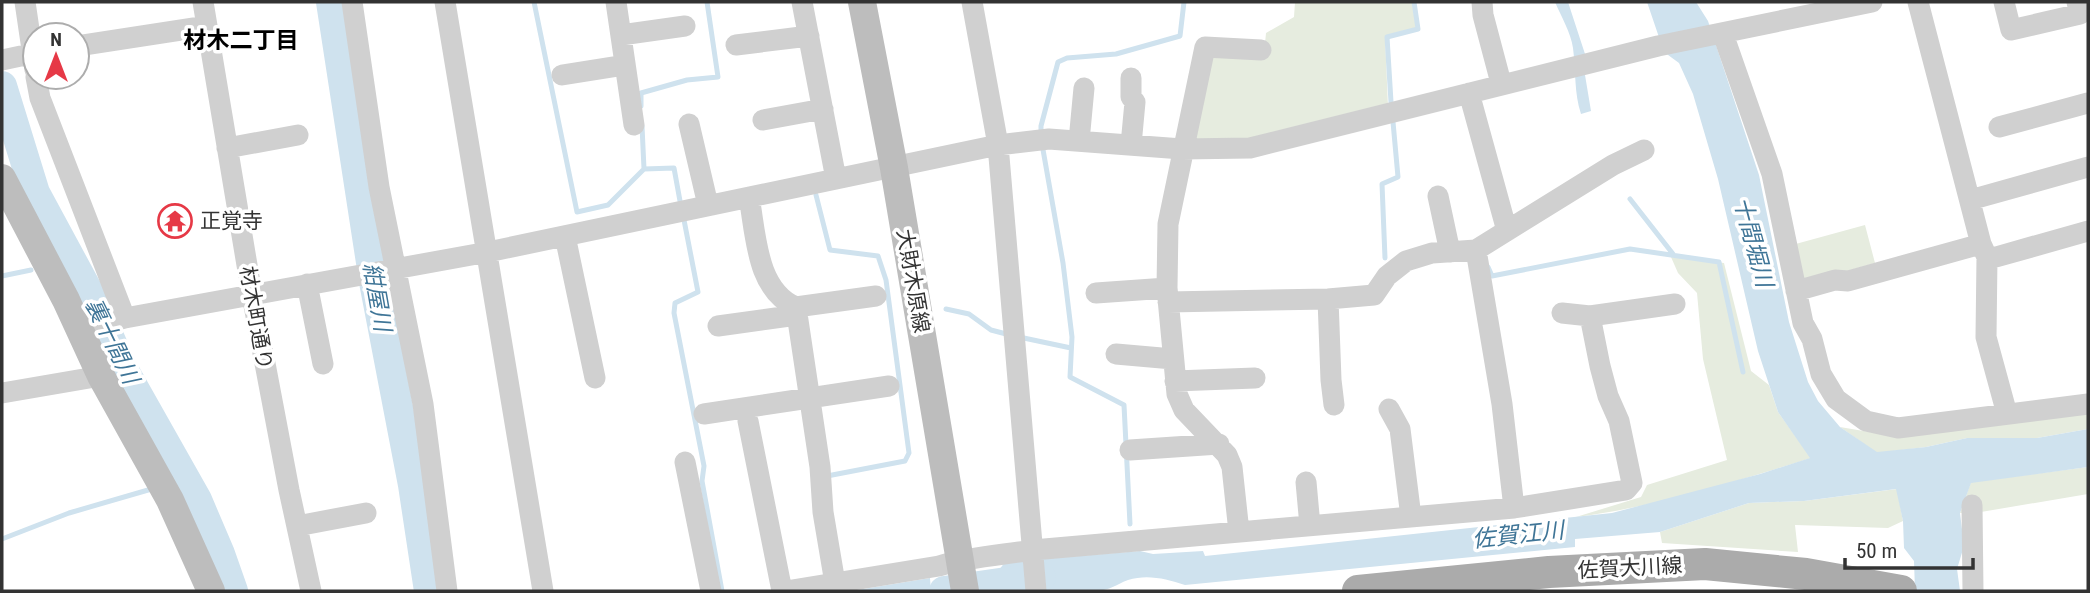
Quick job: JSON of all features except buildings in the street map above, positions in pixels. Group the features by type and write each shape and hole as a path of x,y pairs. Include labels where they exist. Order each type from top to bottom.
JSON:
{"main road":[{"name":"佐賀大川線","path":"1358,591 1550,582 1705,564 1806,574 1901,591"}],"street":[{"path":"25,2 27,21"},
{"name":"材木町通り","path":"203,2 251,295 311,591"},
{"path":"352,2 379,187 423,404 447,591"},
{"path":"445,2 543,591"},
{"path":"616,2 634,125"},
{"path":"802,2 836,178"},
{"name":"大財木原線","path":"862,2 894,168 965,591"},
{"path":"972,2 998,145 1036,591"},
{"path":"1482,2 1501,83"},
{"path":"81,330 123,319 488,252 998,145 1042,140 1182,149 1250,148 1501,83 1721,33 1783,11 1869,2"},
{"path":"1918,2 1984,250 1986,337 2007,414"},
{"path":"2004,2 2011,30 2080,13 2077,2"},
{"path":"91,44 207,26"},
{"path":"621,35 685,26"},
{"path":"1721,33 1772,174 1803,323 1812,339 1821,374 1836,399 1866,421 1898,428 2088,405"},
{"path":"736,45 809,36"},
{"path":"1239,532 1232,467 1227,455 1184,411 1177,394 1168,295 1168,224 1205,47 1261,50"},
{"path":"2,60 21,58"},
{"path":"562,75 625,65"},
{"path":"1131,78 1131,97 1135,102 1131,145"},
{"path":"1079,141 1084,88"},
{"path":"39,91 123,319"},
{"path":"1469,93 1507,231"},
{"path":"1999,127 2088,103"},
{"path":"763,120 823,109"},
{"path":"689,124 708,205"},
{"path":"227,148 299,135"},
{"path":"1096,293 1328,299 1374,295 1387,276 1406,261 1432,253 1476,250 1613,165 1644,150"},
{"path":"1970,200 2088,167"},
{"path":"2,178 66,300 101,376 161,485 211,591"},
{"path":"1437,196 1450,252"},
{"path":"749,197 763,272 784,302 796,311 835,583"},
{"path":"1796,291 1835,280 1848,281 1984,250 1996,257 2088,231"},
{"path":"565,236 595,378"},
{"path":"1476,250 1502,404 1514,508"},
{"path":"307,284 323,364"},
{"path":"718,326 876,296"},
{"path":"1328,299 1334,405"},
{"path":"1562,313 1590,316 1675,304"},
{"path":"748,421 784,591 1033,550 1514,508 1626,490 1632,483 1619,421 1608,396 1590,316"},
{"path":"1116,354 1174,370 1255,378"},
{"path":"2,394 101,376"},
{"path":"704,414 888,386"},
{"path":"1389,409 1400,429 1411,517"},
{"path":"1130,450 1219,444"},
{"path":"685,462 711,591"},
{"path":"1306,482 1310,526"},
{"path":"1972,505 1973,591"},
{"path":"297,526 366,513"}],"shaded area":[{"path":"1295,2 1412,2 1416,28 1385,36 1388,107 1242,143 1190,140 1212,53 1264,54 1266,33 1294,17"},
{"path":"1865,225 1875,263 1801,284 1792,245"},
{"path":"1671,257 1724,263 1751,371 1769,385 1778,412 1811,458 1665,500 1576,517 1641,497 1647,485 1727,460 1703,359 1697,293 1678,273"},
{"path":"2088,414 2088,429 2037,438 1967,438 1926,447 1877,453 1840,427 1893,436"},
{"path":"2088,467 2088,494 1975,513 1960,513 1971,482"},
{"path":"1897,489 1903,521 1888,528 1795,525 1798,552 1662,543 1660,532 1749,503 1804,501"}],"water":[{"path":"1555,2 1568,2 1585,54 1582,57 1591,111 1581,114 1572,42"},
{"name":"十間堀川","path":"1647,2 1696,2 1708,21 1759,175 1789,322 1808,382 1818,401 1840,427 1877,452 1926,447 1967,438 2037,438 2088,429 2088,467 1971,483 1960,513 1964,546 1957,569 1960,591 1915,591 1914,561 1904,548 1903,521 1896,489 1804,501 1749,503 1660,532 1575,539 1575,547 1185,585 1143,577 1096,591 1005,591 1001,588 999,570 1005,562 1140,551 1153,554 1203,551 1205,556 1612,513 1810,458 1778,412 1758,351 1718,179 1693,94 1679,63 1664,52"},
{"path":"930,578 931,591 851,591"}],"waterway":[{"name":"紺屋川","path":"331,2 374,282 413,485 429,591"},
{"path":"534,2 577,212 608,205 644,169 674,168 680,201"},
{"path":"641,106 641,93 687,80 718,77 707,2"},
{"path":"1041,135 1058,62 1067,58 1116,54 1180,36 1184,2"},
{"path":"1391,102 1387,37 1418,29 1414,2"},
{"name":"裏十間川","path":"2,86 35,193 94,302 123,369 197,500 233,591"},
{"path":"1385,258 1382,184 1398,177 1393,122"},
{"path":"642,126 644,169"},
{"path":"1042,144 1063,263 1072,337 1070,377 1124,405 1130,524"},
{"path":"816,195 830,250 878,256 886,280 909,453 905,461 827,476"},
{"path":"1630,199 1673,254"},
{"path":"684,220 698,292 675,303 674,313 704,466 702,481 722,591"},
{"path":"1488,267 1492,276 1630,249 1719,262 1743,372"},
{"path":"2,276 31,270"},
{"path":"946,309 969,314 991,330 1010,335"},
{"path":"1019,337 1071,348"},
{"path":"170,480 181,474"},
{"path":"2,539 69,513 155,488"},
{"name":"佐賀江川","path":"944,591 1041,577"}],"place":[{"name":"正覚寺","path":"175,221"}],"district":[{"name":"材木二丁目","path":"241,40"}]}
